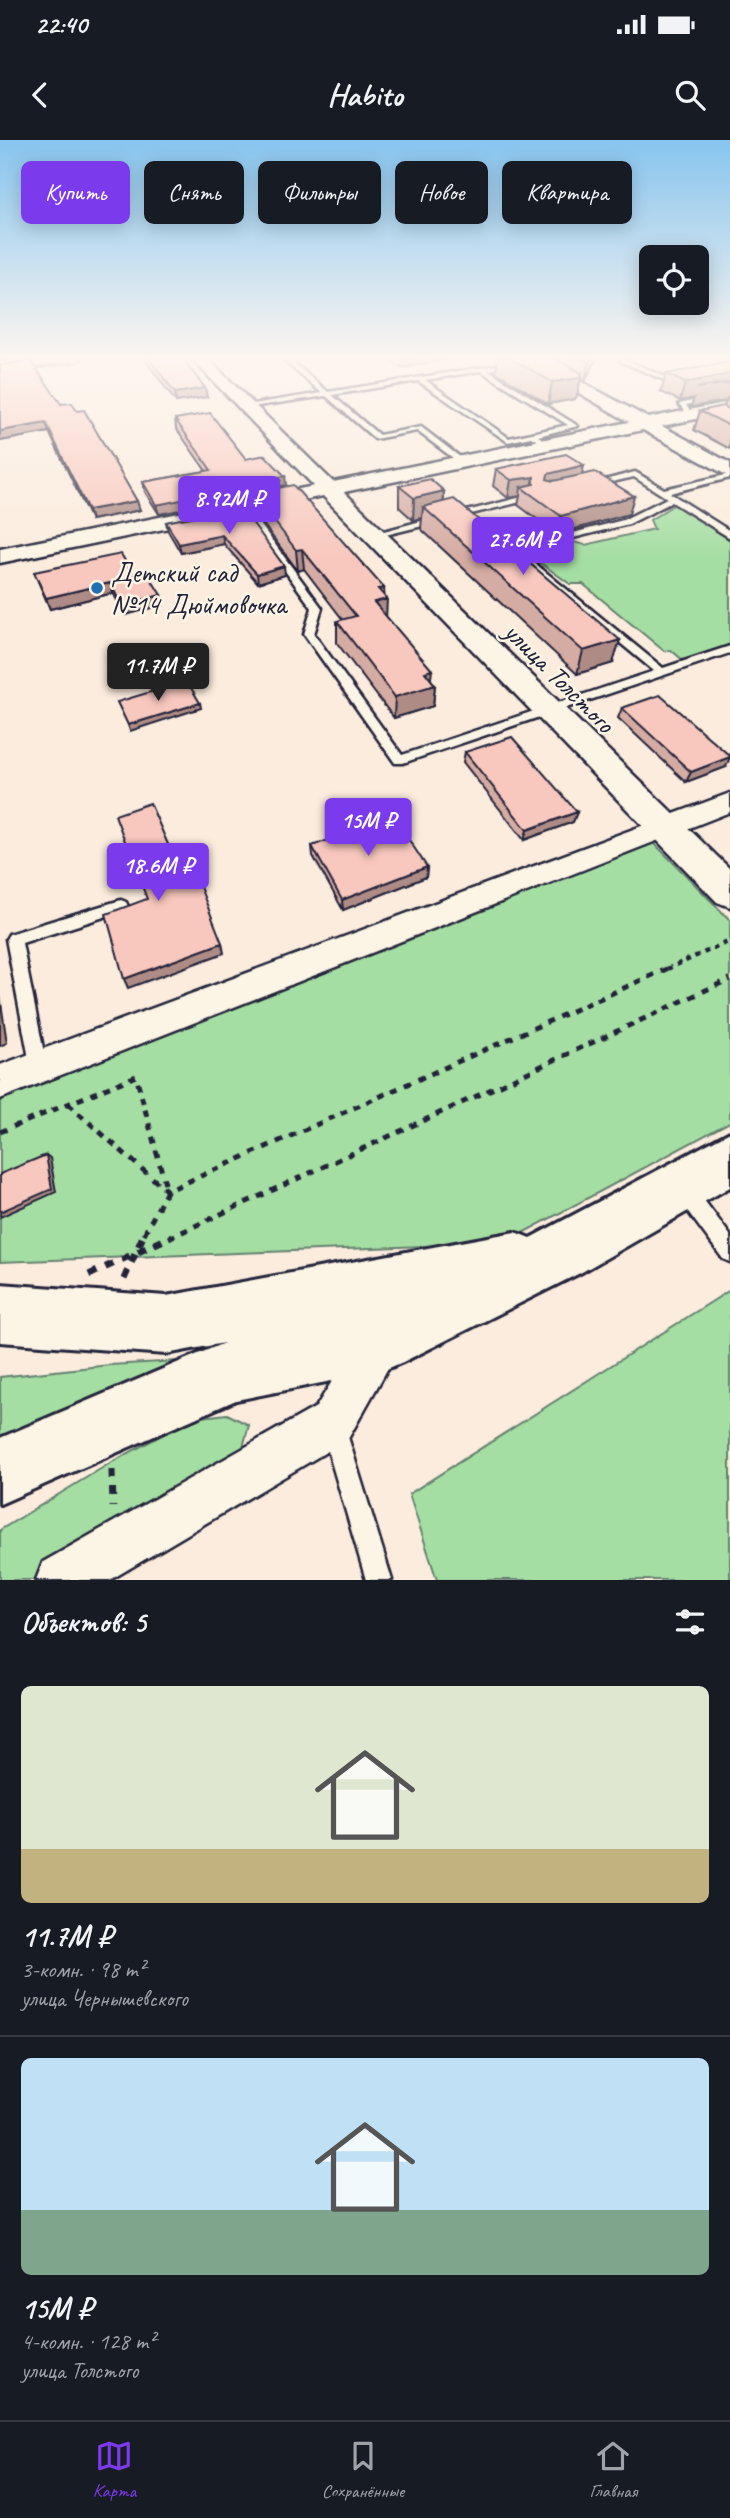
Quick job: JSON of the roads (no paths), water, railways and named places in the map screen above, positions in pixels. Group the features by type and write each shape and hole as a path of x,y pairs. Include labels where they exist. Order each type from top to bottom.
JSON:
{"main road":[{"path":"0,1471 233,1370 382,1341 562,1252 730,1158"},
{"path":"0,1313 166,1325 562,1252"}],"street":[{"name":"улица Толстого","path":"263,424 730,892"},
{"path":"0,556 460,462 539,440 644,424"},
{"path":"645,424 730,473"},
{"path":"0,1082 730,802"},
{"path":"61,1580 115,1565 332,1423 382,1341"}],"lane":[{"path":"362,424 377,437 418,429 460,462"},
{"path":"485,424 508,440 539,440 574,426 571,424"},
{"path":"663,492 730,473"},
{"path":"585,486 635,474 730,535"},
{"path":"373,535 526,498"},
{"path":"513,550 626,522 673,498"},
{"path":"243,507 317,608 309,634 399,760 730,649"},
{"path":"467,512 477,520"},
{"path":"504,542 663,673"},
{"path":"38,1068 14,939 121,906"},
{"path":"681,1185 730,1252"},
{"path":"332,1423 379,1580"}],"place":[{"name":"Детский сад №14 Дюймовочка","path":"97,588"}]}
